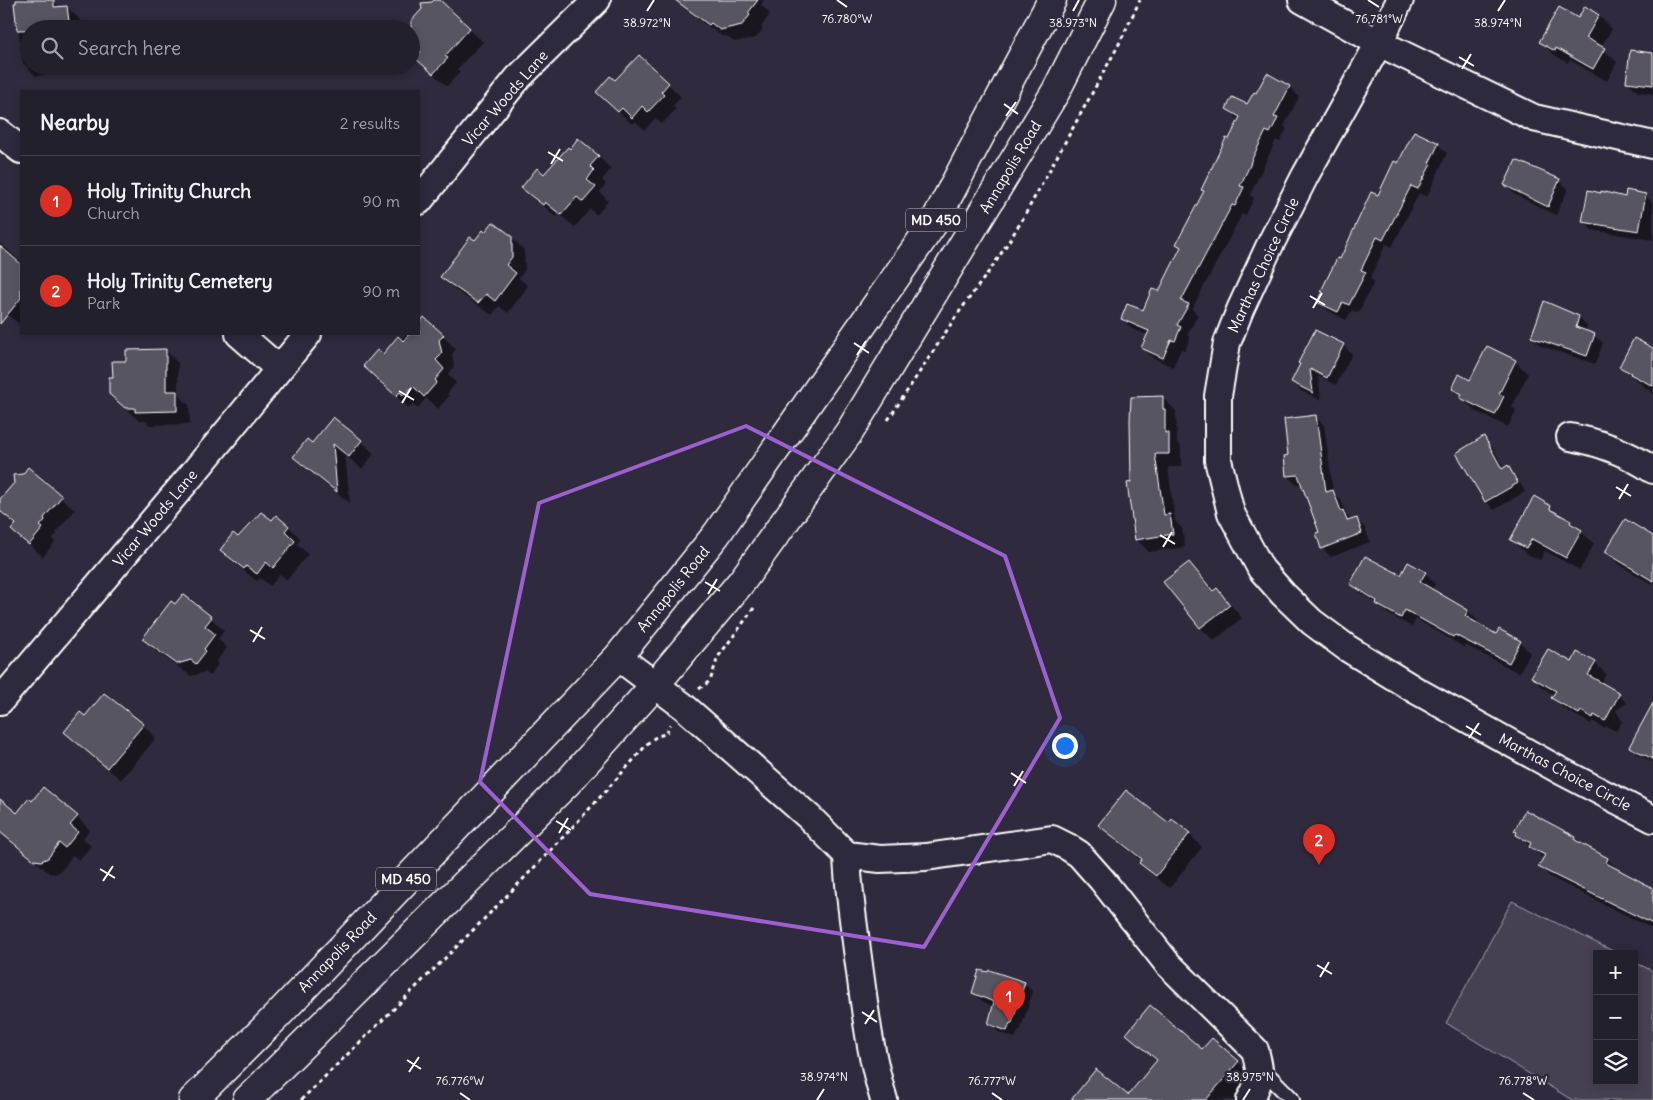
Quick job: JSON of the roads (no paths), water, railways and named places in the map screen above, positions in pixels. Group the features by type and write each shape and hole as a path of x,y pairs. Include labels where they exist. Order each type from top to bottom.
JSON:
{"main road":[{"name":"Annapolis Road","path":"193,1100 277,1016 618,657 716,535 936,220 1052,0"},
{"name":"Annapolis Road","path":"248,1100 568,782 655,685 742,581 850,431 1056,91 1102,0"}],"street":[{"name":"Vicar Woods Lane","path":"420,200 518,78 597,0"},
{"path":"1302,0 1380,43 1534,118 1653,144"},
{"name":"Marthas Choice Circle","path":"1400,0 1380,43 1305,176 1240,310 1227,343 1218,396 1218,460 1231,513 1262,569 1283,594 1312,622 1348,648 1417,691 1653,819"},
{"path":"0,133 20,149"},
{"path":"240,335 279,368"},
{"name":"Vicar Woods Lane","path":"0,701 196,471 307,335"},
{"path":"1570,437 1612,448 1632,457 1653,470"},
{"path":"618,657 682,706 809,817 847,855 880,859 926,857 1052,839 1079,854 1102,880 1167,963 1255,1050 1259,1067 1259,1083 1250,1100"},
{"path":"847,855 848,881 865,1009 875,1072 884,1100"}],"lane":[{"path":"1259,1067 1292,1100"}],"place":[{"name":"Holy Trinity Cemetery","path":"1319,865"},
{"name":"Holy Trinity Church","path":"1009,1021"}]}
